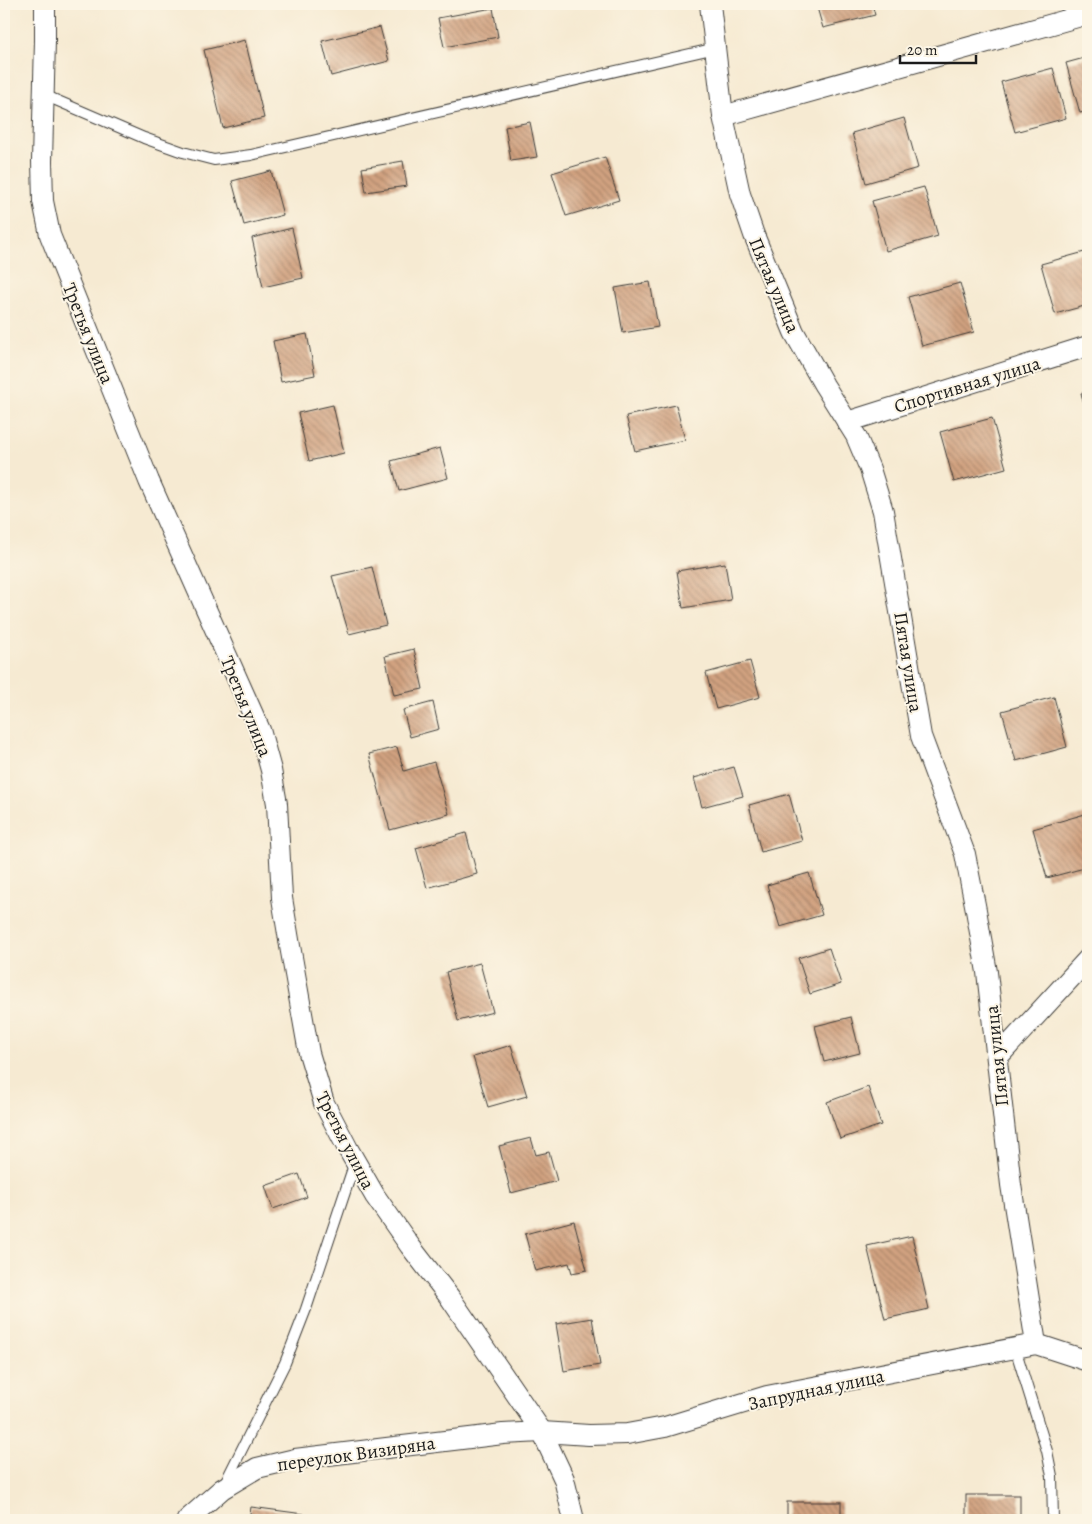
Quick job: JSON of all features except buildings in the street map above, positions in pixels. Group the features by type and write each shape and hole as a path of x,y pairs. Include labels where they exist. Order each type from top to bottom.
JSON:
{"street":[{"name":"Третья улица","path":"45,4 42,161 43,201 50,235 149,481 260,730 272,770 282,898 308,1052 324,1103 375,1196 410,1246 451,1299 542,1432 564,1480 574,1520"},
{"name":"Пятая улица","path":"710,4 723,116 740,194 772,282 794,332 856,436 870,469 883,511 922,736 965,854 987,972 1011,1185 1036,1344"},
{"path":"723,116 1088,14"},
{"name":"Спортивная улица","path":"847,422 1088,346"},
{"path":"997,1058 1088,959"},
{"name":"Запрудная улица","path":"542,1432 589,1435 627,1434 665,1427 767,1396 1036,1344 1088,1361"},
{"name":"переулок Визиряна","path":"190,1519 222,1489 257,1468 294,1459 503,1434 542,1432"}],"lane":[{"path":"44,94 144,138 183,152 214,160 251,155 716,48"},
{"path":"222,1489 259,1417 306,1309 355,1162"},
{"path":"1016,1348 1047,1451 1052,1476 1053,1520"}]}
